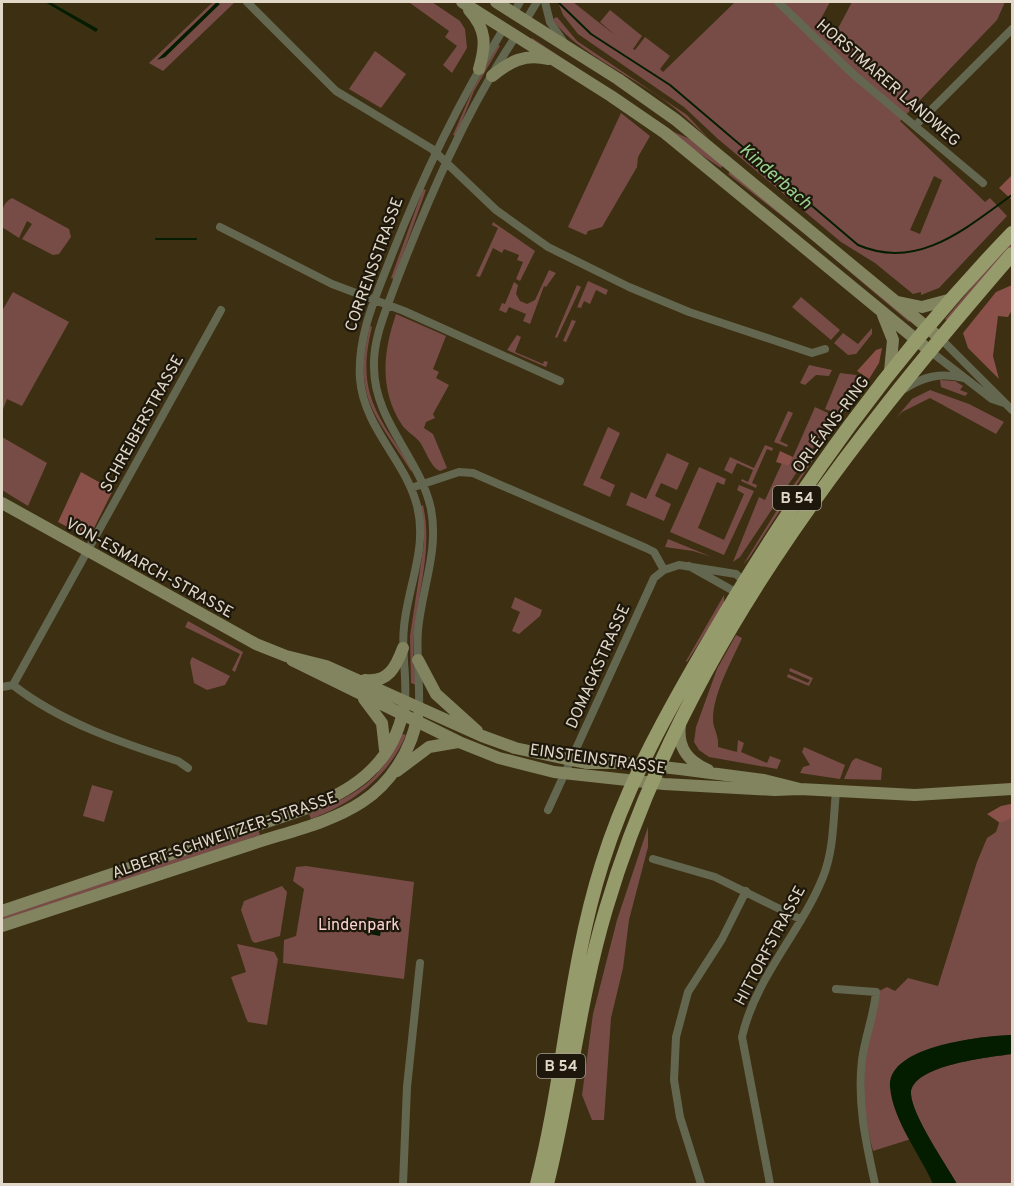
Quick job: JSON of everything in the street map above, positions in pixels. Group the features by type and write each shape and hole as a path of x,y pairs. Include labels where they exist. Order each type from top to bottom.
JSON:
{"main road":[{"path":"462,2 664,133 930,351"},
{"path":"462,2 478,21 484,35 485,49 479,69"},
{"path":"496,2 517,7 526,20 643,95 704,141 941,339"},
{"name":"CORRENSSTRASSE","path":"504,28 517,7"},
{"name":"CORRENSSTRASSE","path":"516,36 526,20"},
{"path":"492,76 509,63 522,57 536,56 555,61"},
{"name":"ORLÉANS-RING","path":"634,782 670,709 736,594 740,577 812,474 890,371 1012,233"},
{"name":"ORLÉANS-RING","path":"653,783 680,725 751,593 806,510 895,394 1012,254"},
{"path":"894,301 922,307 952,299"},
{"path":"879,309 892,334 894,351 890,371"},
{"name":"VON-ESMARCH-STRASSE","path":"2,504 243,638 285,656 402,715"},
{"path":"358,680 375,681 386,677 396,665 403,648"},
{"name":"VON-ESMARCH-STRASSE","path":"285,656 307,659 419,707"},
{"path":"418,660 436,694 482,736"},
{"path":"359,694 382,723 385,755"},
{"name":"ALBERT-SCHWEITZER-STRASSE","path":"2,911 287,815 347,791 370,774 385,755 402,715 405,700"},
{"name":"CORRENSSTRASSE","path":"417,722 419,707"},
{"name":"EINSTEINSTRASSE","path":"419,707 514,748 560,759 586,763 660,767 764,780 800,789"},
{"name":"EINSTEINSTRASSE","path":"402,715 499,758 554,772 634,782 915,795 1012,789"},
{"name":"ALBERT-SCHWEITZER-STRASSE","path":"2,926 293,830 357,805 376,791 393,773 417,722"},
{"path":"680,725 681,747 688,757 703,768 722,775"},
{"path":"393,773 429,747 459,742"},
{"name":"B 54","path":"537,1185 555,1103 587,918 608,844 634,782"},
{"name":"B 54","path":"547,1185 601,926 624,853 653,783"},
{"path":"287,815 293,830"}],"street":[{"path":"247,2 336,90 436,152 496,210 554,251 636,290 725,326 812,353 825,349"},
{"name":"CORRENSSTRASSE","path":"526,20 537,2"},
{"path":"545,2 550,22 566,45"},
{"name":"HORSTMARER LANDWEG","path":"778,2 855,75 983,183"},
{"name":"CORRENSSTRASSE","path":"405,700 403,648 405,614 421,545 420,518 411,488 375,428 362,392 361,349 374,300 436,152 479,69 504,28"},
{"path":"916,125 1012,29"},
{"name":"CORRENSSTRASSE","path":"419,707 420,615 429,577 434,540 431,510 423,484 385,415 375,383 375,349 388,305 447,163 492,76 516,36"},
{"path":"220,227 332,284 388,305"},
{"name":"CORRENSSTRASSE","path":"388,305 560,381"},
{"name":"SCHREIBERSTRASSE","path":"13,685 221,310"},
{"path":"941,339 1012,410"},
{"path":"930,351 997,402 1004,403"},
{"path":"895,394 916,382 936,375 966,379"},
{"path":"411,488 459,472 473,473 654,552 664,570 679,565 740,577 751,593"},
{"path":"689,566 736,594 751,593"},
{"name":"DOMAGKSTRASSE","path":"548,810 649,586 664,570"},
{"path":"2,687 13,685 25,694 105,736 178,761 188,768"},
{"name":"HITTORFSTRASSE","path":"770,1185 742,1036 751,1011 822,879 830,855 836,792"},
{"path":"653,859 692,869 746,891 800,919"},
{"path":"701,1185 680,1117 674,1080 676,1037 688,993 722,939 746,891"},
{"path":"403,1185 407,1087 420,963"},
{"path":"836,989 876,992 862,1059 860,1089 862,1122 875,1185"}],"green space":[{"path":"213,2 217,2 235,2 163,71 149,63","holes":["217,2 219,4 165,57 158,59"]},
{"path":"411,2 432,2 460,21 465,29 467,48 452,73 443,65 457,46 445,37 449,31"},
{"path":"558,2 573,2 616,36 600,22 610,10 642,36 633,49 635,50 645,37 670,56 660,69 663,72 735,2 830,2 817,26 834,36 852,2 1005,2 997,20 900,121 985,202 990,198 1007,216 939,288 921,295 921,292 913,294 875,263 841,242 718,139 684,107 578,34 563,15","holes":["934,176 942,180 920,234 910,230"]},
{"path":"557,17 577,41 687,115 709,139 660,97 602,61 572,39 553,19"},
{"path":"532,38 725,163 721,168 530,41"},
{"path":"498,45 500,46 474,91 456,136 453,135 473,89"},
{"path":"375,51 406,74 381,108 349,89"},
{"path":"621,113 650,136 638,157 637,167 602,227 588,231 586,235 568,227"},
{"path":"732,169 910,320 909,322 804,233 728,174"},
{"path":"423,189 426,190 394,279 391,278"},
{"path":"12,198 69,229 71,237 59,254 53,255 22,239 32,224 27,221 19,238 2,227 4,206"},
{"path":"493,222 535,251 520,281 516,279 523,262 517,260 519,255 504,249 502,253 493,248 480,277 476,276 498,228 492,225"},
{"path":"1012,239 1012,248 950,322 945,319"},
{"path":"549,270 556,273 546,287 544,286 530,324 523,321 526,314 509,307 506,313 499,310 502,303 505,304 514,282 518,285 516,294 520,301 527,304 535,300"},
{"path":"588,281 608,290 606,295 596,290 590,304 584,301 581,308 577,307"},
{"path":"577,285 581,287 557,338 555,337"},
{"path":"13,292 69,322 22,406 7,399 2,412 2,311"},
{"path":"801,297 840,330 831,340 792,307"},
{"path":"575,312 572,320 576,321 566,342 563,341"},
{"path":"396,314 446,336 433,369 439,372 436,378 449,385 433,414 435,418 426,422 424,428 433,434 447,468 440,471 431,462 419,441 402,425 390,398 386,357"},
{"path":"370,326 372,327 366,370 373,404 413,470 411,471 377,419 370,404 364,371"},
{"path":"872,328 872,334 856,354 848,355 834,343 843,333 858,344"},
{"path":"517,335 521,337 515,352 543,364 544,361 548,362 546,367 507,350"},
{"path":"809,365 832,370 829,376 816,375 805,385 800,383"},
{"path":"840,373 856,375 866,383 833,419 830,411 825,409"},
{"path":"940,380 955,381 963,386 960,390 968,393 965,396 941,387"},
{"path":"930,390 969,404 1004,422 996,434 930,398 902,412 896,418 912,399"},
{"path":"815,407 828,413 827,427 740,557 733,562 759,497 765,500 782,463 789,466"},
{"path":"788,411 793,413 780,441 788,445 787,447 774,442"},
{"path":"608,427 620,433 600,478 615,485 610,497 583,485"},
{"path":"2,437 47,463 28,506 2,490"},
{"path":"824,443 749,558 743,565 787,494"},
{"path":"765,445 773,448 772,451 767,449 752,483 757,485 756,488 741,481 742,479 748,482 753,470 737,463 732,474 724,470 730,457 754,468"},
{"path":"667,453 689,463 677,490 661,483 655,496 671,504 664,521 626,505 631,492 646,499"},
{"path":"699,467 726,479 724,485 717,482 698,528 724,540 744,494 737,490 739,485 754,491 724,555 670,532"},
{"path":"423,505 426,522 426,554 413,640 416,685 411,683 410,636 424,543 421,506"},
{"path":"668,539 712,557 693,551 665,547"},
{"path":"724,595 724,604 687,662 686,661"},
{"path":"515,597 542,610 540,616 519,634 512,631 520,612 511,608"},
{"path":"188,621 243,652 235,672 232,670 240,654 185,627"},
{"path":"736,635 742,638 723,678 714,710 713,723 718,747 737,752 738,740 744,743 741,752 767,763 770,756 781,760 777,769 709,757 699,750 694,742 696,727 717,669"},
{"path":"192,657 230,676 225,685 207,690 194,683 190,662"},
{"path":"790,668 813,678 809,686 787,677 788,674 808,683 810,680 789,671"},
{"path":"400,733 406,735 399,750 368,787 341,805 311,819 309,814 354,793 376,775 393,749"},
{"path":"804,747 845,765 840,779 800,773 803,767 810,765 802,752"},
{"path":"856,758 882,768 881,780 844,779 852,761"},
{"path":"92,785 113,791 104,822 83,816"},
{"path":"1012,804 1012,1035 952,1043 938,1047 897,1067 900,1120 911,1139 873,1151 864,1089 867,1052 879,991 887,987 895,991 908,978 938,986 977,862 987,838 996,832 1005,805"},
{"path":"648,827 648,847 629,920 623,968 611,1018 604,1120 592,1120 582,1095 593,1014 617,920"},
{"path":"258,829 260,835 2,923 2,915"},
{"name":"Lindenpark","path":"306,866 414,882 404,979 283,963 284,940 296,936 304,889 293,881 296,867"},
{"path":"282,886 287,892 280,936 255,943 252,941 241,910 244,901"},
{"path":"237,944 274,952 278,959 267,1025 248,1022 246,1018 231,977 246,972"},
{"path":"1012,1054 1012,1184 957,1184 917,1114 911,1094 914,1084 923,1076 953,1064"}],"shaded area":[{"path":"45,2 50,2 98,29 96,32"},
{"path":"217,2 220,4 165,57 157,60"},
{"path":"1012,175 1012,200 999,188"},
{"path":"1012,285 1012,310 1008,317 998,316 993,356 999,379 968,348 963,333 996,292"},
{"path":"882,348 879,363 869,379 857,371 876,350"},
{"path":"780,451 793,457 789,466 776,462"},
{"path":"81,472 113,490 89,538 58,522"},
{"path":"1012,804 1012,818 1000,823 987,814 1001,806"},
{"path":"367,917 383,920 380,936 364,933"},
{"path":"1012,1035 1012,1054 953,1064 923,1076 914,1084 911,1094 917,1115 957,1184 933,1184 896,1112 890,1087 893,1073 904,1061 920,1052 960,1041"}],"waterway":[{"name":"Kinderbach","path":"558,2 591,34 670,85 858,245 880,252 901,253 921,249 959,232 1012,195"},
{"path":"156,239 196,239"}]}
